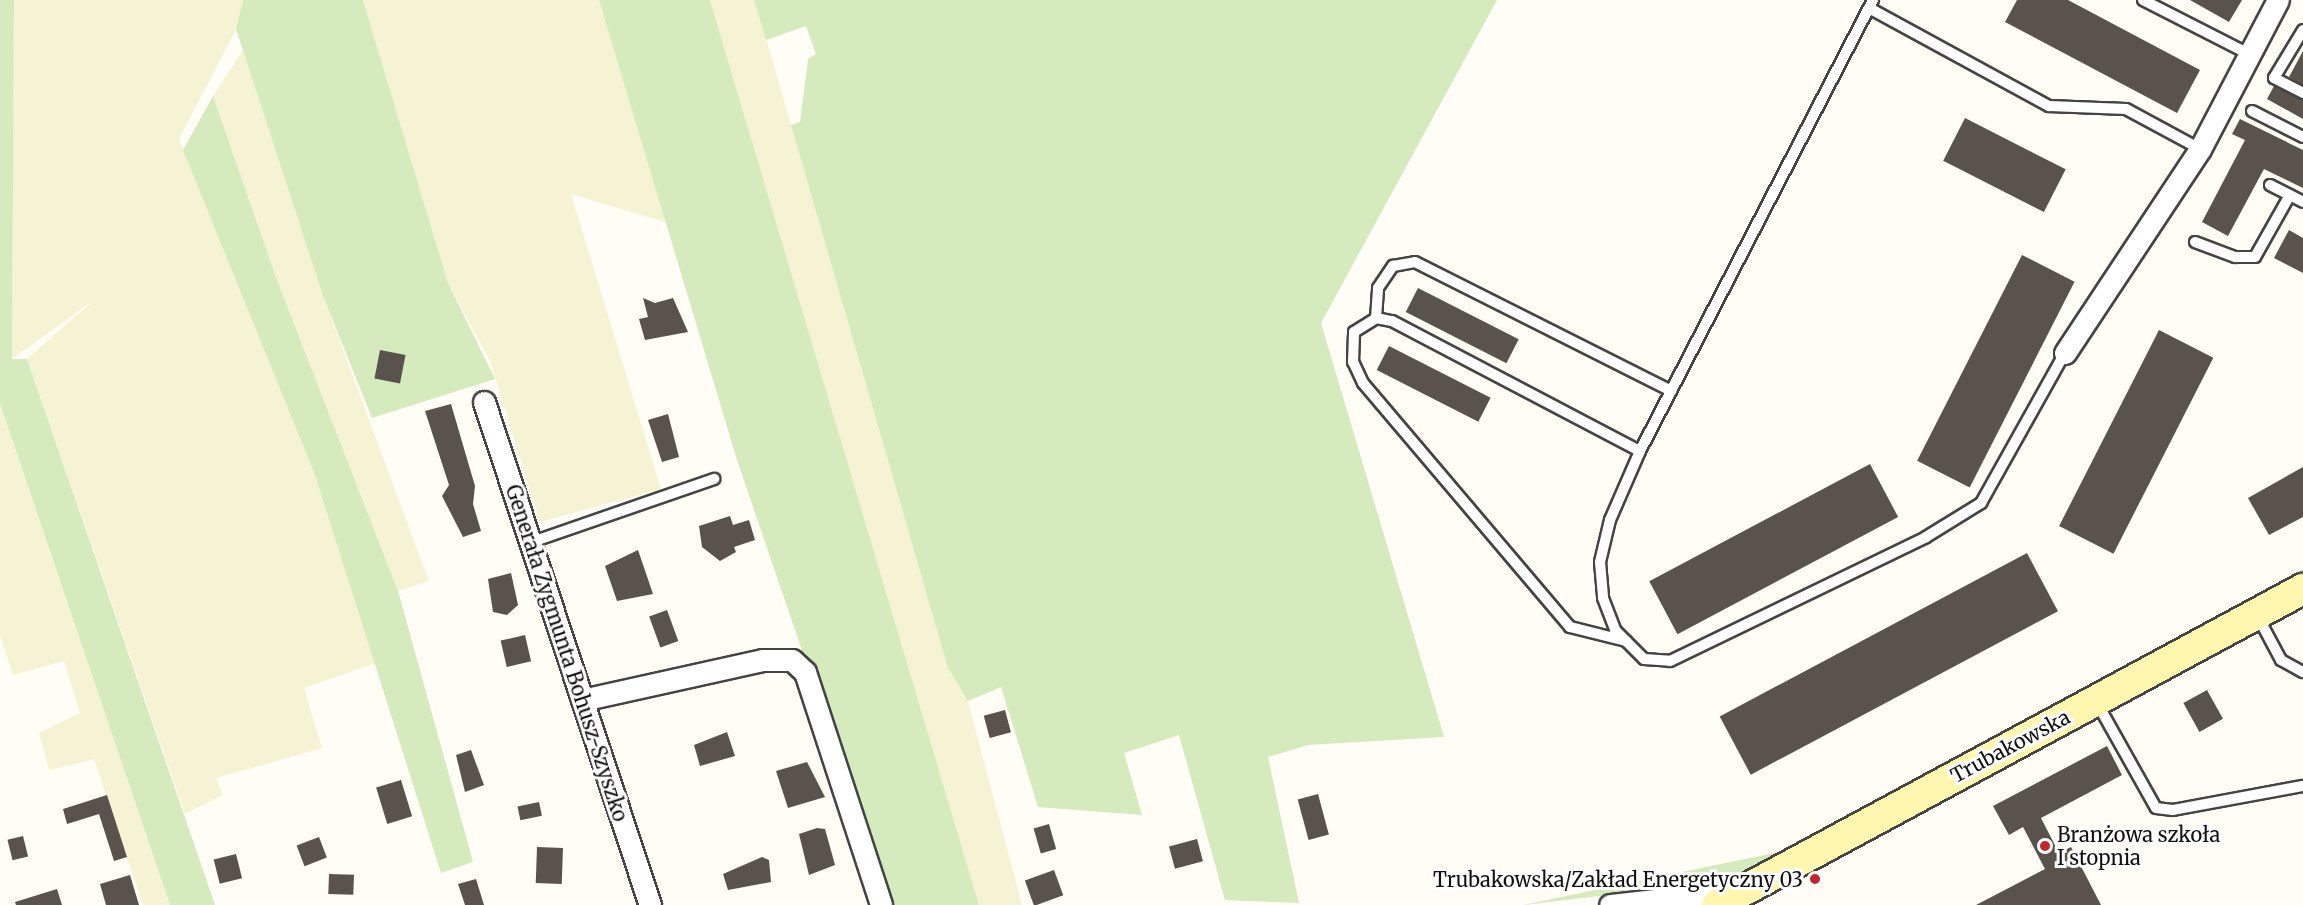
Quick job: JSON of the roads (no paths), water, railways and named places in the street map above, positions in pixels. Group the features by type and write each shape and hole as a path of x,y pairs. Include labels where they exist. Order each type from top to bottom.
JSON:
{"street":[{"path":"2065,353 2200,149 2278,0"},
{"name":"Generała Zygmunta Bohusz-Szyszko","path":"484,402 650,905"},
{"name":"Trubakowska","path":"1717,905 2303,589"},
{"path":"582,700 764,660 792,660 805,672 881,905"},
{"path":"1610,905 1746,889"}],"lane":[{"path":"2143,0 2251,55"},
{"path":"2065,353 1981,503 1926,537 1670,661 1644,659 1615,630 1603,598 1600,562 1610,520 1640,452 1871,4 2049,106 2126,109 2200,149"},
{"path":"2303,30 2274,78 2303,93"},
{"path":"2252,111 2303,137"},
{"path":"2270,185 2303,202"},
{"path":"2195,242 2235,257 2255,257 2290,195"},
{"path":"1376,318 1378,288 1393,266 1415,262 1671,391"},
{"path":"1626,641 1570,627 1363,383 1353,362 1354,332 1376,318 1392,321 1640,452"},
{"path":"532,542 714,479"},
{"path":"2256,614 2281,660 2303,672"},
{"path":"2095,700 2156,808 2173,810 2303,786"}],"place":[{"name":"Branżowa szkoła I stopnia","path":"2045,846"},
{"name":"Trubakowska/Zakład Energetyczny 03","path":"1815,879"}]}
